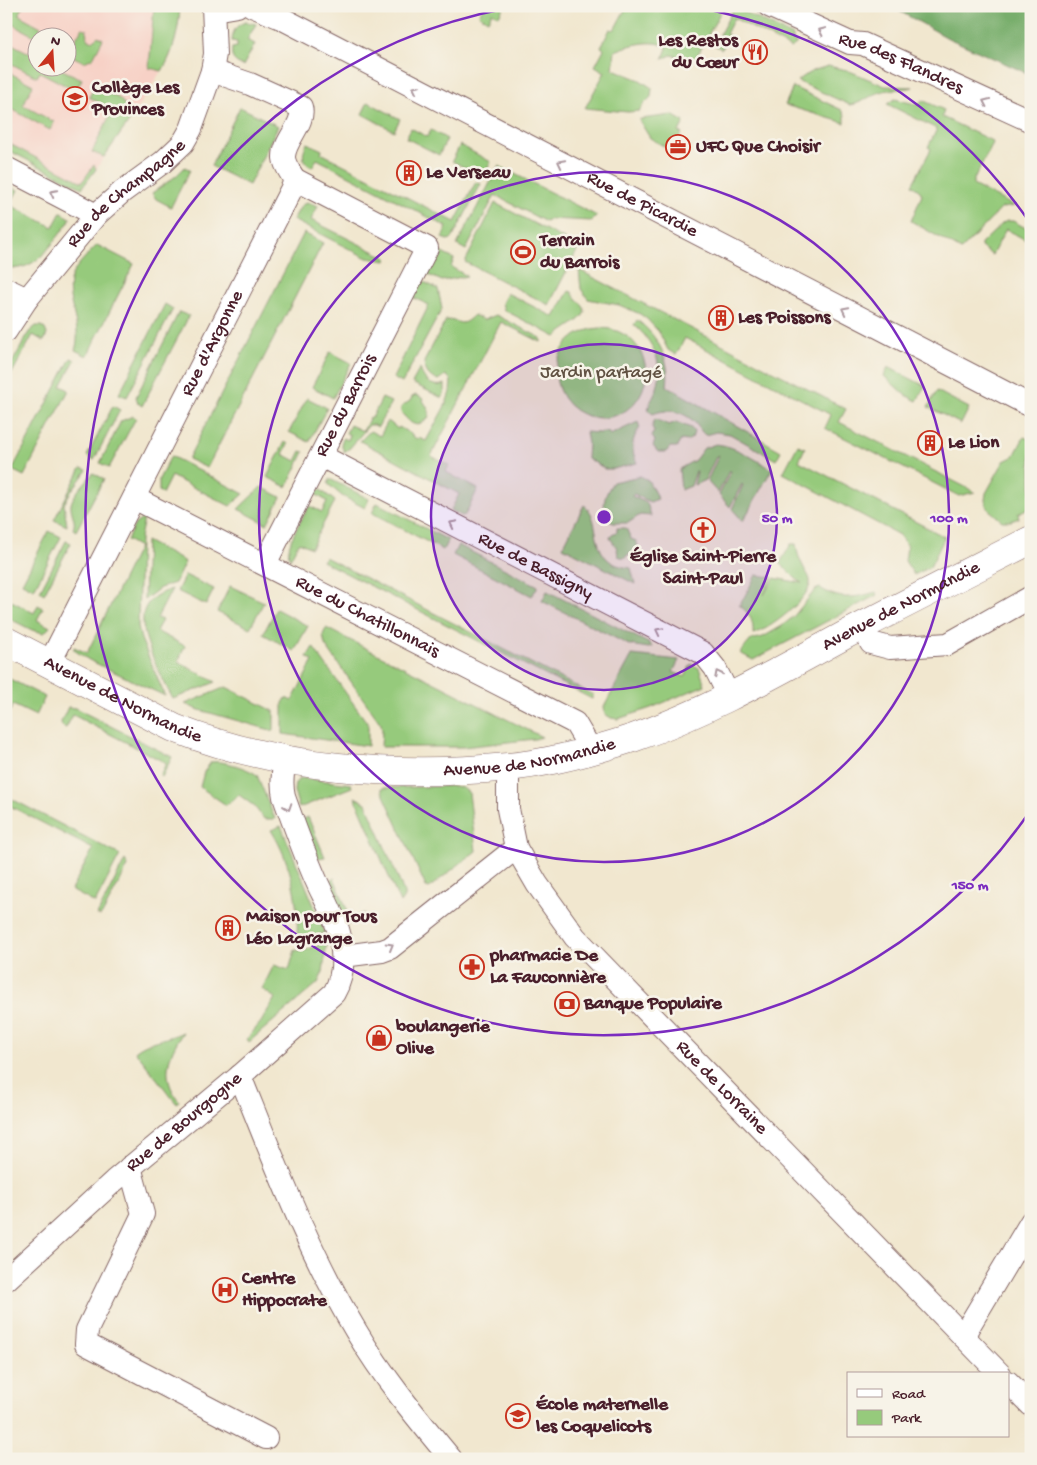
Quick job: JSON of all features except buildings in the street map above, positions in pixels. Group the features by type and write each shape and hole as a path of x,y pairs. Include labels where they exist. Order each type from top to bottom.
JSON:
{"main road":[{"name":"Avenue de Normandie","path":"6,641 174,728 236,750 285,759 372,770 424,771 508,767 545,761 633,738 730,698 862,626 1031,540"}],"street":[{"path":"213,8 237,6"},
{"name":"Rue de Picardie","path":"252,6 281,18 1031,406"},
{"name":"Rue des Flandres","path":"769,6 850,43 863,44 1031,122"},
{"name":"Rue de Champagne","path":"6,331 27,299 96,215 122,192 180,148 191,128 212,71 215,54 213,8"},
{"path":"212,71 250,84 301,107 301,117 288,144 284,158 294,179"},
{"path":"6,168 96,215"},
{"name":"Rue du Barrois","path":"265,564 427,248 294,179"},
{"name":"Rue d'Argonne","path":"49,664 293,186 294,179"},
{"path":"6,289 27,299"},
{"name":"Rue de Bassigny","path":"321,456 703,654 715,668 730,698"},
{"name":"Rue du Chatillonnais","path":"134,498 576,723 591,750"},
{"path":"862,626 871,643 890,648 948,644 1031,597"},
{"name":"Rue de Bourgogne","path":"6,1280 55,1233 130,1167 240,1076 334,993 342,976 343,956 339,932 314,875 284,797 282,777 285,759"},
{"name":"Rue de Lorraine","path":"508,767 508,809 516,848 537,884 575,937 998,1372"},
{"path":"343,956 382,951 390,948 516,848"},
{"path":"240,1076 284,1186 327,1278 353,1325 406,1405 451,1459"},
{"path":"130,1167 143,1214 88,1330 86,1344 266,1438"},
{"path":"963,1336 1031,1222"},
{"path":"1010,1384 1031,1405"}],"shaded area":[{"name":"Collège Les Provinces","path":"6,6 180,6 178,26 170,57 119,137 82,188 6,149"}],"green space":[{"path":"6,6 23,6 19,15 41,27 28,28 28,33 6,21"},
{"path":"154,6 180,6 175,40 170,56 162,71 149,68"},
{"path":"484,6 504,6 499,16 492,12 488,20 479,15"},
{"path":"627,6 698,6 704,9 706,6 712,6 721,11 695,60 671,55 663,59 666,46 653,43 634,45 615,51 613,69 640,80 652,88 651,97 639,111 628,112 585,108 605,72 595,66 604,49 601,47 610,29 614,30"},
{"path":"890,6 1031,6 1031,75 948,38"},
{"path":"736,8 793,36 793,41 797,43 791,48 734,18 726,34 732,37 728,43 726,42 722,49 714,45 733,9"},
{"path":"246,22 256,24 247,40 255,44 243,66 232,57 232,48 237,47 237,42 232,41 235,29"},
{"path":"82,28 86,29 87,38 93,41 98,36 103,39 93,58 84,62 78,59 78,35"},
{"path":"6,41 28,52 28,72 6,61"},
{"path":"828,66 847,70 885,86 913,87 877,93 850,105 797,81 812,71"},
{"path":"6,71 33,85 23,105 54,122 50,130 6,106"},
{"path":"78,77 82,79 76,91 51,78"},
{"path":"95,86 120,99 133,116 104,157 92,152 109,117 106,114 109,108 89,97"},
{"path":"793,87 842,110 845,115 845,123 785,105"},
{"path":"895,99 919,105 922,100 944,110 942,117 993,143 973,181 973,185 1014,206 1002,208 961,250 911,221 922,195 912,185 931,149 928,147 937,129 887,104"},
{"path":"368,102 400,119 394,131 362,114"},
{"path":"240,107 278,126 249,185 211,166"},
{"path":"672,115 684,122 679,132 682,133 672,151 650,138 639,120"},
{"path":"411,128 427,137 431,130 447,139 439,155 406,138"},
{"path":"6,142 82,182 94,165 96,169 82,188 6,149"},
{"path":"307,143 322,150 321,153 455,222 476,182 481,184 452,239 447,240 442,238 447,227 317,159 312,167 308,165 304,160 304,150"},
{"path":"460,145 491,162 483,177 452,161"},
{"path":"499,166 597,216 592,221 550,219 546,222 495,195 466,250 457,245"},
{"path":"185,167 190,170 171,207 156,199 152,193"},
{"path":"11,187 18,190 10,205 53,227 61,212 70,218 69,222 43,255 27,266 17,268 6,268 6,197"},
{"path":"307,202 318,206 311,220 387,258 386,261 367,258 293,220 301,206"},
{"name":"Terrain du Barrois","path":"495,203 579,247 549,305 465,262"},
{"path":"1007,221 1013,221 1031,231 1031,243 1006,229 992,255 981,247 981,244"},
{"path":"304,233 323,243 207,468 188,459"},
{"path":"97,245 134,264 87,356 75,350 77,331 71,302 70,284 72,275 77,267"},
{"path":"436,250 454,259 451,267 467,276 442,281 424,273"},
{"path":"579,270 846,409 839,422 975,492 959,496 825,428 831,415 685,338 676,355 668,350 659,332 640,314 619,305 588,299 581,289"},
{"path":"420,280 438,289 442,309 402,383 393,378 429,305 412,297"},
{"path":"569,291 572,292 585,312 583,316 556,337 504,310 502,303 507,293 554,317"},
{"path":"165,304 173,309 127,397 119,394"},
{"path":"179,312 189,316 142,406 138,403 136,397"},
{"path":"474,315 484,320 496,315 541,338 541,342 501,322 431,456 449,465 446,472 478,489 465,515 462,516 451,510 459,494 360,441 370,431 380,436 388,421 398,429 399,427 417,439 426,441 446,404 451,380 446,375 439,380 430,376 424,362 446,320 463,323"},
{"path":"637,320 651,333 661,349 667,367 667,386 781,451 776,460 730,434 716,432 705,435 691,419 681,413 664,411 653,414 648,410 659,379 658,362 647,338 634,325"},
{"path":"36,326 41,326 45,329 47,334 44,341 33,335 6,384 6,374 29,332"},
{"name":"Jardin partagé","path":"601,328 618,331 633,341 643,356 646,373 643,390 633,405 618,415 601,418 584,415 569,405 559,390 556,373 559,356 569,341 584,331"},
{"path":"330,352 351,363 333,398 312,387"},
{"path":"71,358 75,360 61,386 69,390 24,476 12,470"},
{"path":"888,367 925,386 917,401 905,395 884,376"},
{"path":"420,368 426,380 432,384 445,384 442,398 412,383"},
{"path":"937,391 969,408 961,424 928,407"},
{"path":"416,395 422,398 429,413 428,419 418,425 413,424 401,411 401,407"},
{"path":"307,398 327,408 309,442 289,432"},
{"path":"382,398 391,402 378,427 369,425 350,448 344,452 341,444 343,438 348,440 350,435 346,433 350,425 363,431"},
{"path":"113,406 120,410 94,460 87,456"},
{"path":"133,416 136,418 109,468 100,463 121,421"},
{"path":"655,419 669,425 676,422 691,428 694,432 692,438 687,441 681,440 677,447 670,447 666,452 658,452 653,446 655,441 652,436 654,431 652,427"},
{"path":"638,422 640,428 635,436 633,445 637,463 613,469 604,469 587,458 588,444 586,432 608,432 610,435"},
{"path":"1024,437 1031,440 1031,507 1018,513 1019,518 1011,521 1002,521 987,508 986,493 1004,461 1014,456"},
{"path":"285,442 288,444 283,454 296,461 301,451 304,452 287,487 267,477"},
{"path":"716,444 738,450 772,469 743,521 732,509 743,485 730,507 719,495 731,471 729,471 718,493 707,481 719,455 716,457 705,480 694,485 696,471 691,486 681,490 679,469 695,460 704,448"},
{"path":"798,445 805,448 799,461 945,537 930,567 914,575 905,561 907,546 899,535 783,473"},
{"path":"171,456 244,494 230,506 171,476 162,494 159,491 159,479"},
{"path":"81,468 87,470 64,504 67,526 54,520"},
{"path":"93,473 104,479 76,531 73,529 72,500"},
{"path":"640,476 648,480 658,499 650,502 634,494 632,496 647,503 651,516 640,515 628,523 613,523 604,508 605,498 610,487 613,482"},
{"path":"330,479 369,499 365,508 342,496 328,484"},
{"path":"261,487 281,497 267,524 238,509"},
{"path":"318,490 321,490 335,501 311,548 299,542 290,559 289,547 291,540 309,506 322,512 327,501 315,494"},
{"path":"377,503 448,540 443,550 372,513"},
{"path":"584,505 594,521 601,550 607,559 616,565 631,568 635,584 563,547"},
{"path":"144,518 140,538 138,626 141,639 165,696 89,660 74,650 74,647 87,653 139,547 127,540 135,524"},
{"path":"617,528 626,528 631,539 636,541 638,546 635,554 629,554 624,558 618,556 617,548 610,538 612,534 617,532"},
{"path":"49,531 61,537 34,589 22,583"},
{"path":"66,541 71,543 44,594 40,591"},
{"path":"146,541 185,562 175,583 160,588 144,600"},
{"path":"791,544 796,544 799,558 810,580 809,587 797,604 788,612 769,627 753,634 753,625 750,617 738,605 740,605 756,575 772,577 764,595 774,578 802,583 780,563"},
{"path":"458,545 538,586 532,596 453,555"},
{"path":"325,557 593,695 592,699 322,561"},
{"path":"185,575 214,589 206,605 177,591"},
{"path":"230,586 264,602 250,628 217,612"},
{"path":"820,588 840,597 853,597 876,592 877,595 753,660 740,653 751,640 763,637 782,626 794,616 815,590"},
{"path":"172,589 157,618 162,620 156,631 185,646 178,662 216,682 173,699 149,647 143,626 145,608 148,604 161,593"},
{"path":"547,591 650,644 652,647 629,645 542,601"},
{"path":"6,598 34,613 38,605 43,608 37,620 50,627 44,633 32,630 6,617"},
{"path":"276,609 308,626 294,651 263,634"},
{"path":"326,628 542,737 463,747 381,747 381,724 325,645 323,635"},
{"path":"313,647 368,724 368,746 283,734 283,703 286,698 292,701 313,661 307,657"},
{"path":"632,655 679,660 673,672 685,677 691,664 699,668 705,685 651,708 618,719 611,718 605,714 604,707"},
{"path":"6,677 45,697 36,716 13,705 6,718"},
{"path":"226,687 274,711 274,731 196,709 185,704"},
{"path":"68,707 75,708 172,757 162,777 160,776 166,763 73,715 66,728 62,726 61,722"},
{"path":"211,762 235,765 257,775 275,819 264,819 254,806 239,795 226,805 200,787 204,772"},
{"path":"301,778 351,784 352,787 299,808 294,791 295,783"},
{"path":"455,786 463,788 469,793 476,851 429,888 426,887 382,788"},
{"path":"6,796 120,855 95,903 71,890 93,849 6,804"},
{"path":"355,797 366,803 404,892 404,897 400,903"},
{"path":"308,817 325,857 318,858 300,821"},
{"path":"281,826 325,932 304,943 297,942 297,912 293,883 284,856 271,830"},
{"path":"125,860 128,866 103,913 100,916 97,915"},
{"path":"334,878 350,917 364,913 365,917 344,926 328,881"},
{"path":"327,942 323,972 318,983 249,1042 247,1039 261,1022 275,998 262,989 274,965 289,970 295,950 303,951"},
{"path":"183,1032 173,1049 168,1066 170,1083 179,1101 176,1103 135,1051 151,1042"}],"place":[{"name":"Les Restos du Cœur","path":"755,52"},
{"name":"Collège Les Provinces","path":"75,99"},
{"name":"UFC Que Choisir","path":"678,147"},
{"name":"Le Verseau","path":"409,173"},
{"name":"Terrain du Barrois","path":"523,252"},
{"name":"Les Poissons","path":"721,318"},
{"name":"Le Lion","path":"930,443"},
{"name":"Église Saint-Pierre Saint-Paul","path":"703,530"},
{"name":"Maison pour Tous Léo Lagrange","path":"228,928"},
{"name":"pharmacie De La Fauconnière","path":"472,967"},
{"name":"Banque Populaire","path":"567,1004"},
{"name":"boulangerie Olive","path":"379,1038"},
{"name":"Centre Hippocrate","path":"225,1290"},
{"name":"École maternelle les Coquelicots","path":"518,1416"}]}
